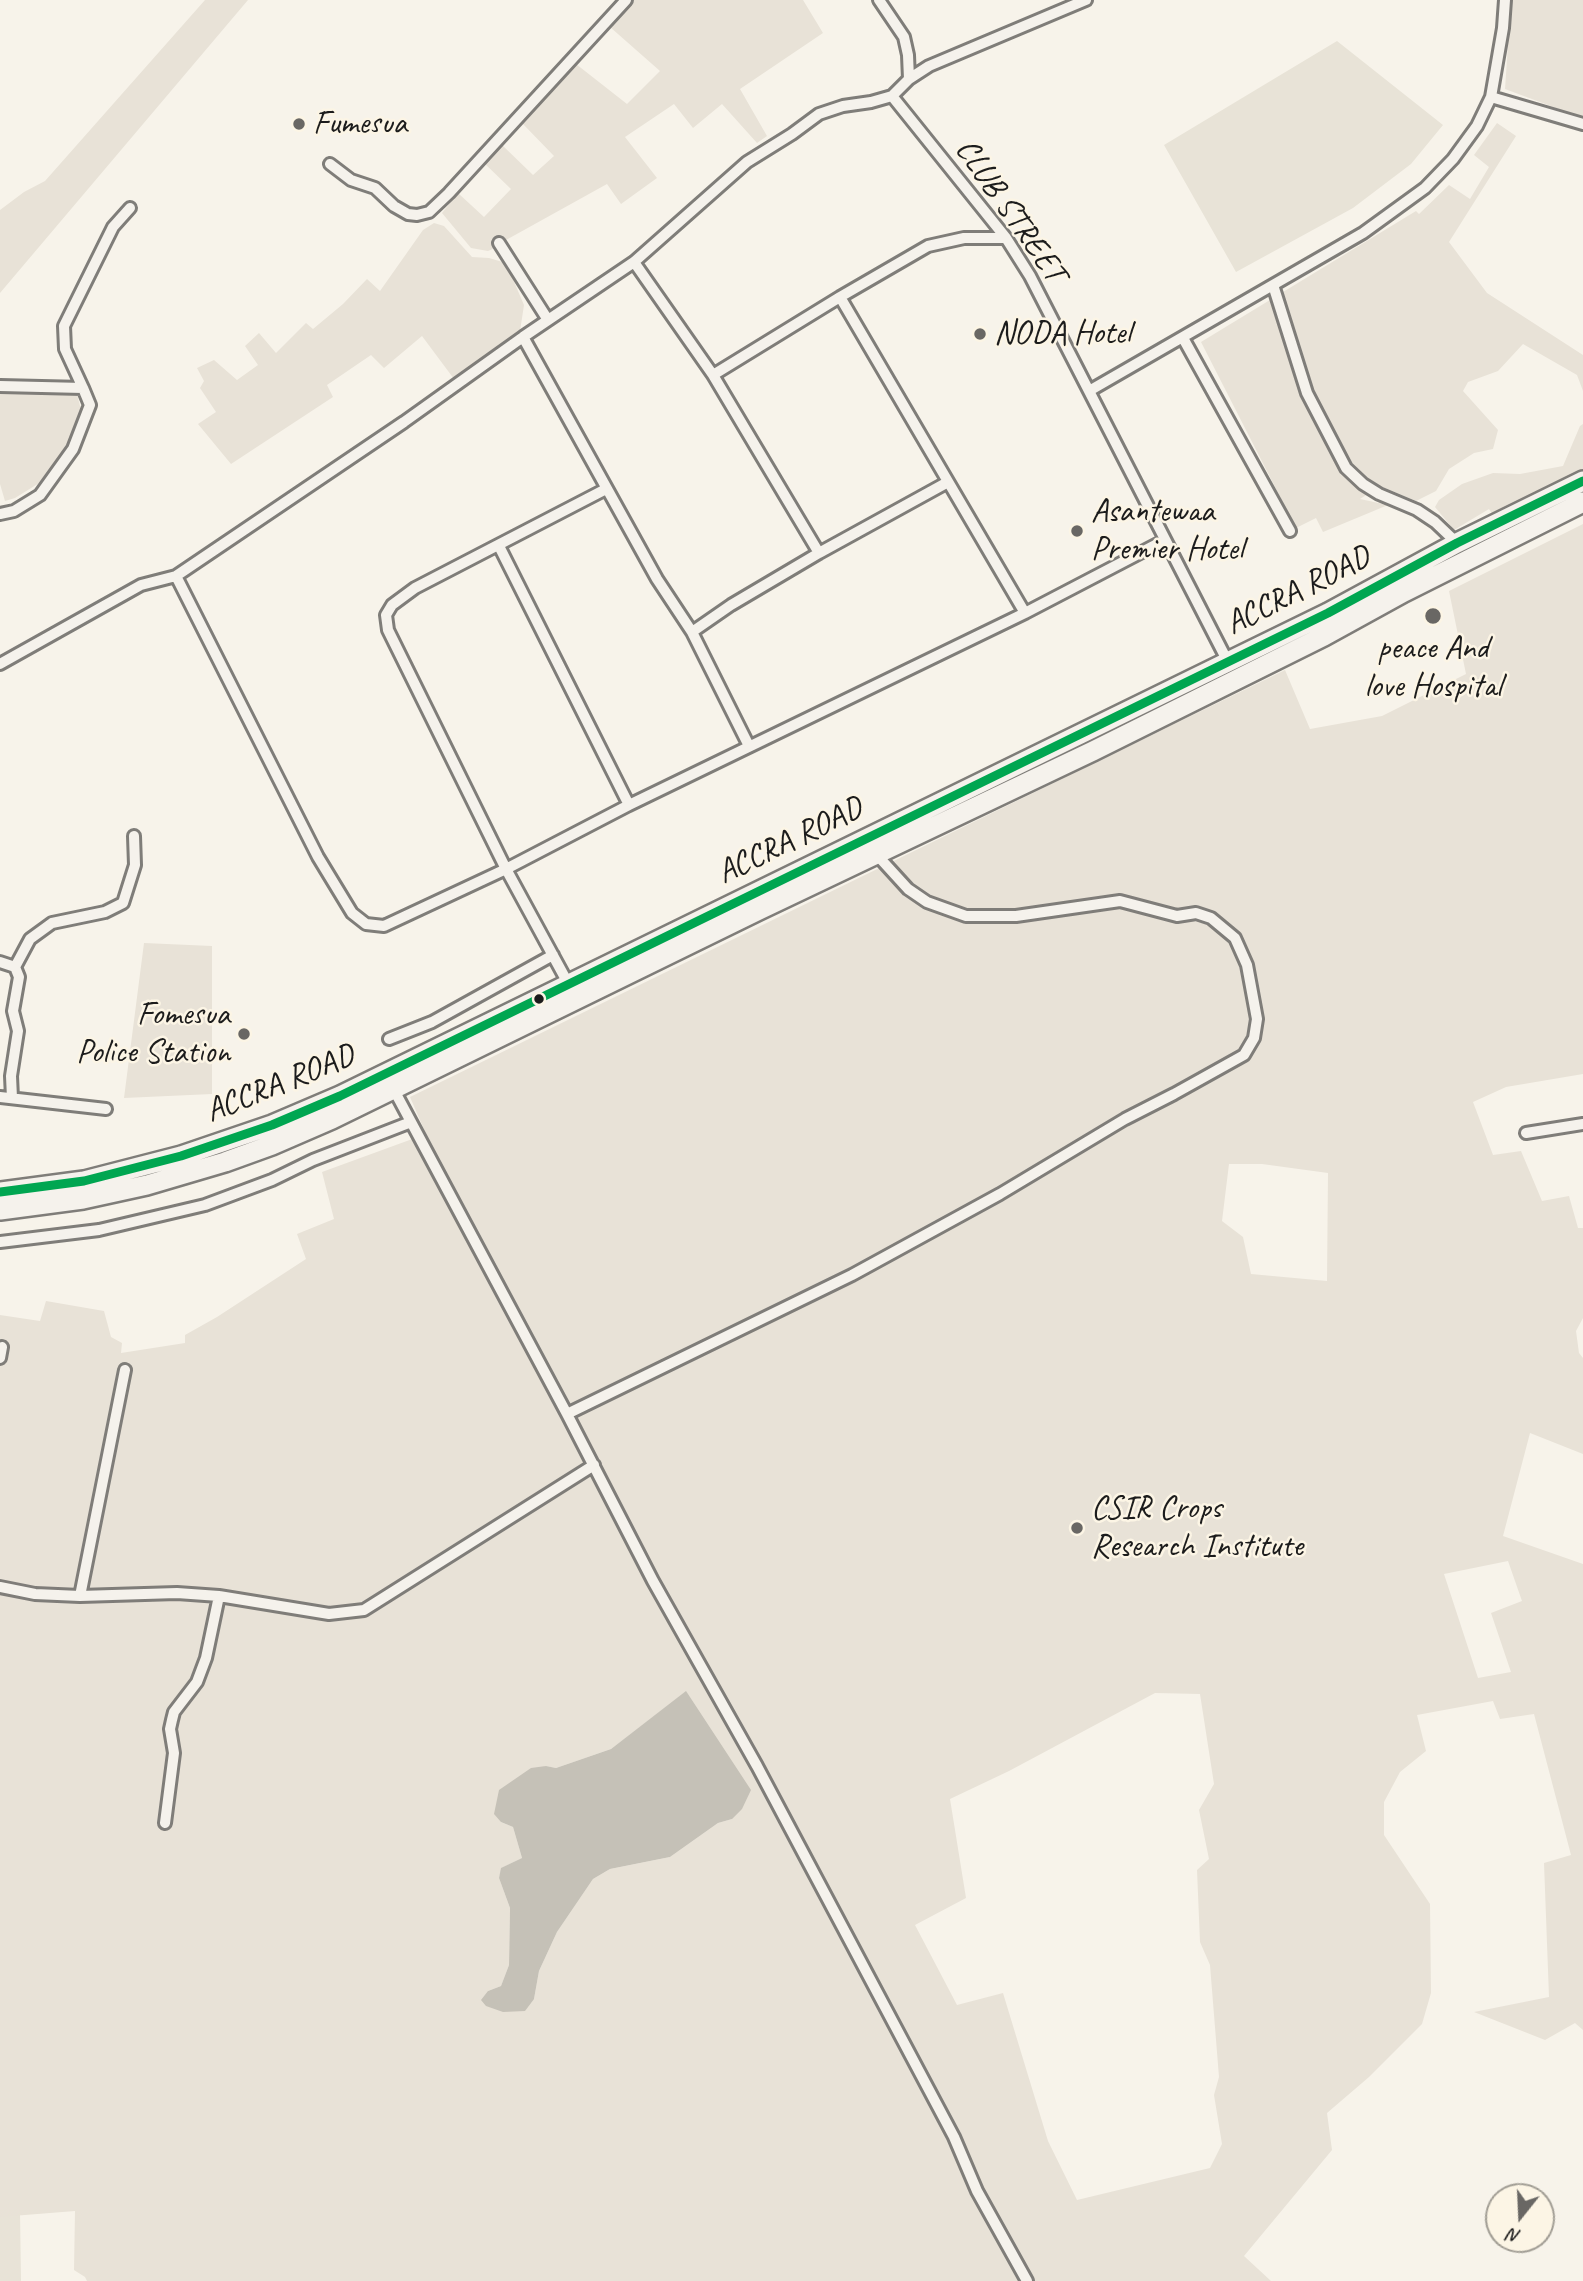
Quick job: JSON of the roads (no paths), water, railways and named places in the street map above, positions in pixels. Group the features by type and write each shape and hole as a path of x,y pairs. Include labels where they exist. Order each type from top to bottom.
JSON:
{"highway":[{"name":"ACCRA ROAD","path":"0,1192 84,1181 181,1156 233,1140 340,1096 1328,613 1583,481"},
{"name":"ACCRA ROAD","path":"0,1210 83,1199 146,1185 225,1162 332,1119 1299,648 1583,502"}],"street":[{"path":"330,164 351,180 375,188 394,206 408,214 429,212 625,0"},
{"path":"880,0 904,37 909,79"},
{"path":"0,664 142,585 176,576 634,262 747,162 819,114 892,96 909,79 929,66 1086,0"},
{"path":"1089,391 1363,233 1425,188 1453,159 1477,126 1491,97 1505,0"},
{"name":"CLUB STREET","path":"892,96 1006,239 1030,276 1228,662"},
{"path":"1491,97 1583,124"},
{"path":"0,514 14,512 40,495 74,449 90,405 65,349 64,326 113,227 130,208"},
{"path":"713,375 928,246 964,238 1006,239"},
{"path":"499,243 548,320"},
{"path":"634,262 713,375 819,553"},
{"path":"1273,285 1307,393 1346,468 1379,494 1417,510 1435,522 1457,544"},
{"path":"840,297 1025,612"},
{"path":"523,337 657,579 692,632 749,746"},
{"path":"1183,338 1290,531"},
{"path":"0,386 83,388"},
{"path":"692,632 819,553 948,482"},
{"path":"569,985 506,869 388,630 386,615 392,605 415,588 606,489"},
{"path":"176,576 317,858 352,913 366,924 384,926 506,869 629,805 1025,612 1165,540"},
{"path":"499,546 629,805"},
{"path":"15,967 30,939 52,923 105,912 123,903 135,865 134,836"},
{"path":"567,1414 852,1275 1000,1194 1125,1119 1244,1055 1254,1038 1257,1019 1247,965 1235,938 1211,918 1196,913 1177,916 1120,901 1016,916 966,916 927,902 908,889 877,855"},
{"path":"389,1039 432,1022 553,955"},
{"path":"0,962 15,967 19,977 13,1011 18,1031 12,1066 12,1098"},
{"path":"394,1090 653,1581 757,1766 858,1955 954,2137 977,2191 1027,2281"},
{"path":"0,1097 106,1109"},
{"path":"0,1242 99,1230 205,1205 272,1181 313,1160 411,1122"},
{"path":"1526,1133 1583,1124"},
{"path":"80,1596 125,1370"},
{"path":"0,1587 35,1594 80,1596 177,1593 219,1596 329,1614 364,1610 594,1465"},
{"path":"165,1824 174,1753 170,1729 172,1720 174,1712 197,1682 206,1658 219,1596"}],"place":[{"name":"Fumesua","path":"299,124"},
{"name":"NODA Hotel","path":"980,334"},
{"name":"Asantewaa Premier Hotel","path":"1077,531"},
{"name":"peace And love Hospital","path":"1433,616"},
{"name":"Fomesua Police Station","path":"244,1034"},
{"name":"CSIR Crops Research Institute","path":"1077,1528"}]}
